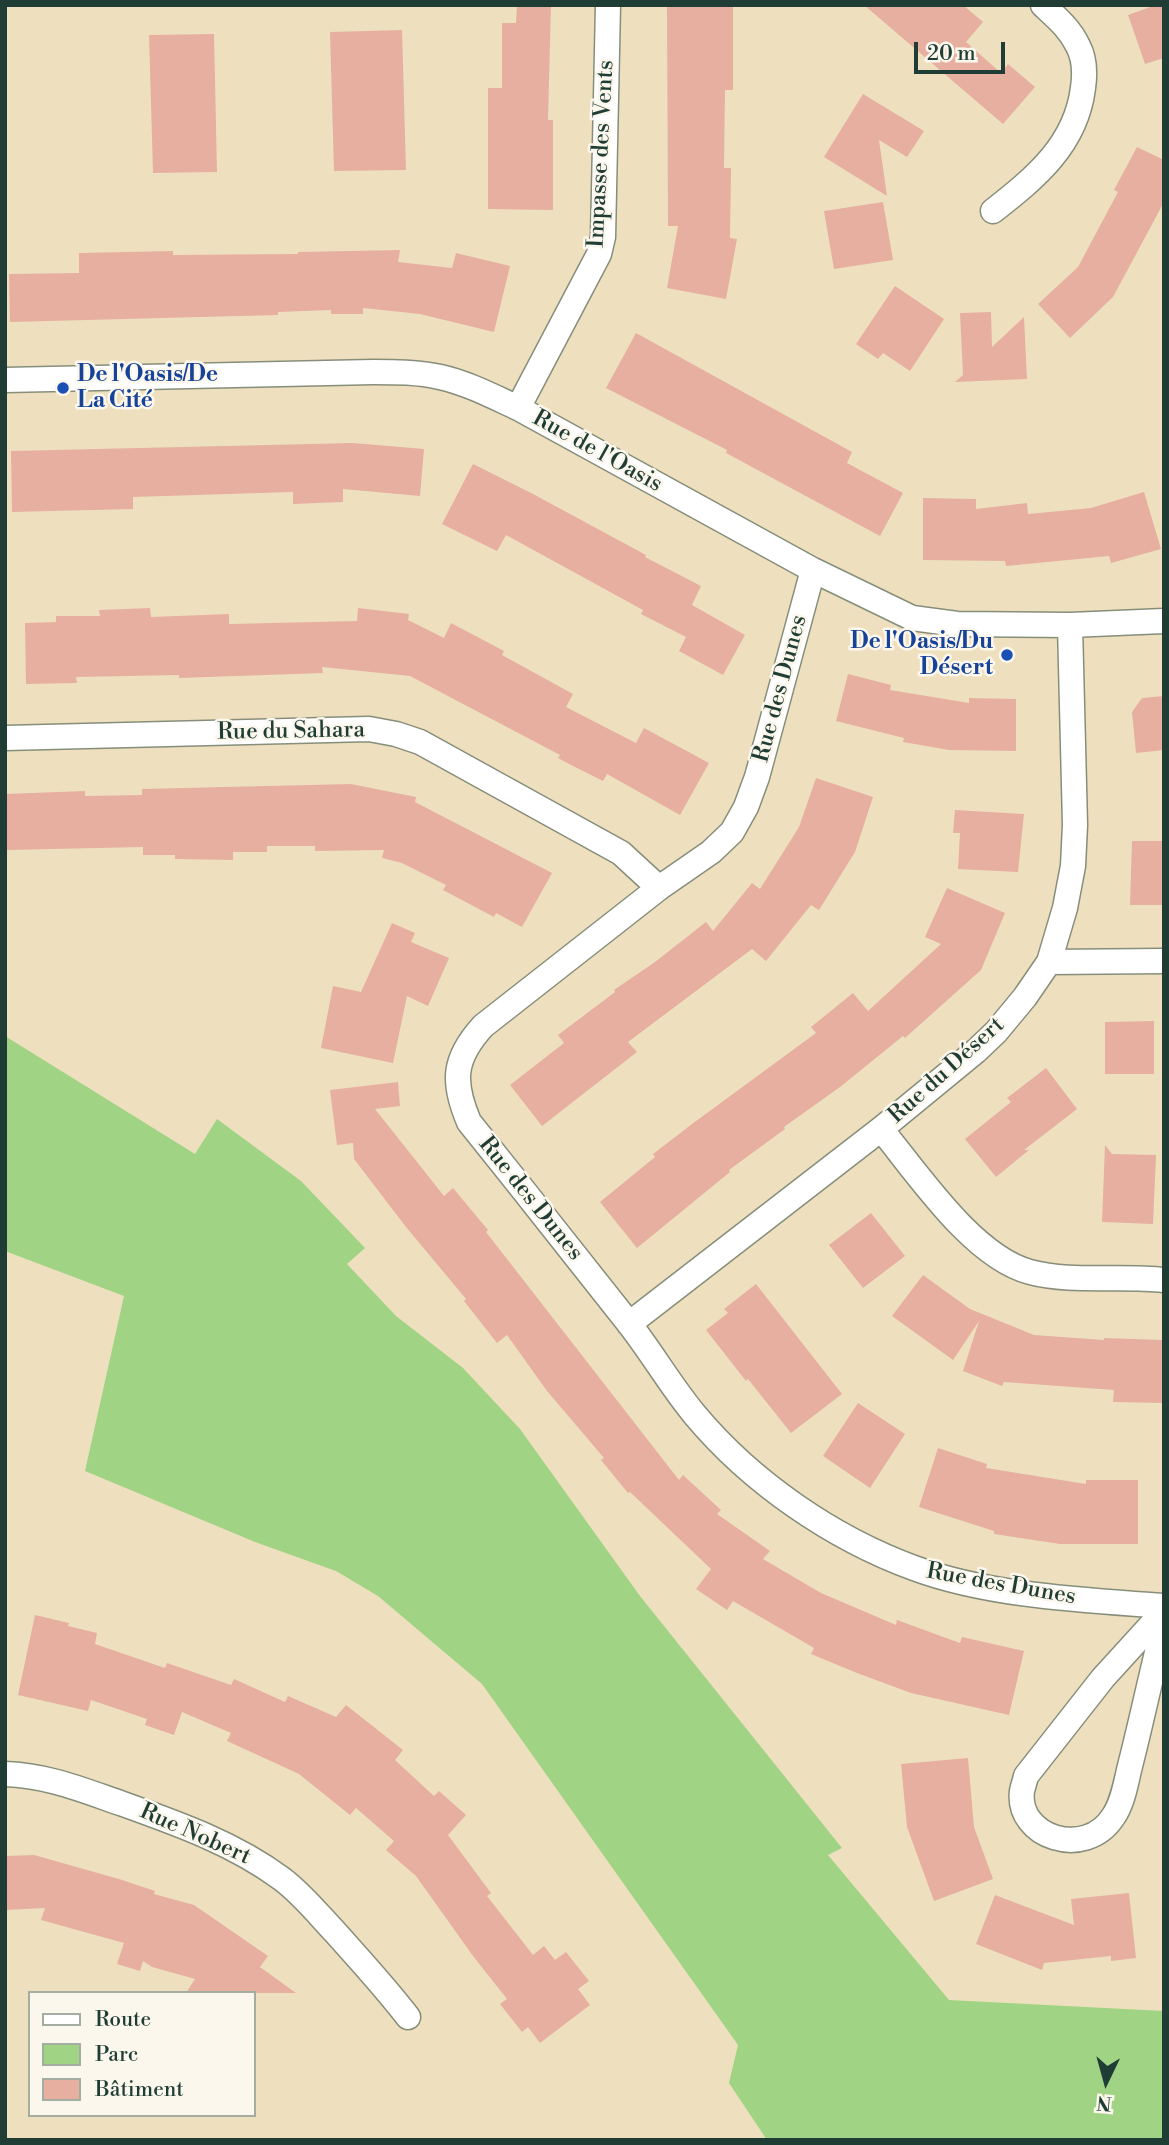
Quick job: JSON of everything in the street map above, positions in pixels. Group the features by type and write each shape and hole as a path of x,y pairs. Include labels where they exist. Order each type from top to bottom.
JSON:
{"street":[{"name":"Impasse des Vents","path":"518,408 599,254 603,237 608,5"},
{"path":"993,211 1032,181 1058,152 1074,124 1082,101 1084,63 1079,47 1067,28 1043,5"},
{"name":"Rue de l'Oasis","path":"5,380 412,373 440,377 469,386 518,408 813,570 912,618 934,623 1070,625 1164,621"},
{"name":"Rue des Dunes","path":"813,570 757,777 746,807 732,832 711,852 659,888 483,1026 470,1040 460,1059 457,1078 460,1100 469,1122 629,1324 695,1415 727,1449 795,1504 853,1540 914,1569 959,1582 1164,1609"},
{"name":"Rue du Désert","path":"629,1324 881,1129 996,1032 1049,962 1065,908 1073,866 1075,825 1070,625"},
{"name":"Rue du Sahara","path":"5,738 369,729 396,734 420,742 621,853 659,888"},
{"path":"1049,962 1164,961"},
{"path":"881,1129 967,1233 1007,1264 1031,1273 1060,1276 1164,1280"},
{"name":"Rue des Dunes","path":"1164,1609 1103,1678 1035,1761 1026,1776 1021,1793 1026,1811 1034,1826 1050,1836 1067,1842 1087,1839 1102,1830 1115,1815 1134,1750 1164,1624"},
{"name":"Rue Nobert","path":"5,1774 45,1778 73,1787 206,1835 249,1857 284,1880 310,1904 408,2017"}],"green space":[{"path":"5,1036 195,1154 217,1119 301,1181 365,1248 347,1264 396,1316 463,1368 520,1429 640,1596 842,1848 828,1855 949,2000 1164,2011 1164,2140 767,2140 729,2083 738,2045 482,1684 378,1596 336,1571 255,1542 85,1471 124,1296 5,1251"}],"building":[{"path":"517,5 551,5 548,120 553,120 553,210 488,209 488,88 502,88 502,23 516,23"},
{"path":"667,5 733,5 733,90 725,90 724,168 731,168 730,238 737,239 726,299 667,288 678,226 668,226"},
{"path":"864,5 963,5 983,22 966,42 1001,73 1008,64 1035,87 1003,124"},
{"path":"1156,5 1164,5 1164,58 1145,64 1128,15"},
{"path":"402,30 406,170 334,171 330,32"},
{"path":"214,34 217,172 153,173 149,35"},
{"path":"863,94 924,131 907,157 879,140 887,196 824,157"},
{"path":"1137,147 1164,160 1164,202 1113,297 1070,338 1038,304 1078,267 1118,192 1114,190"},
{"path":"883,202 893,260 834,269 824,211"},
{"path":"400,250 398,262 452,268 456,253 510,266 494,332 420,314 363,308 363,314 331,314 331,310 278,312 278,315 10,322 9,274 79,273 79,253 173,251 173,255 298,254"},
{"path":"895,286 944,319 910,371 883,353 878,359 856,344"},
{"path":"991,312 992,347 1024,317 1027,379 955,382 963,375 960,313"},
{"path":"636,333 852,452 847,463 903,493 880,536 726,453 727,450 606,388"},
{"path":"353,443 424,449 420,496 343,489 343,502 293,504 293,492 133,497 133,509 12,512 11,451"},
{"path":"473,464 701,586 692,605 745,635 723,675 679,651 686,637 641,614 643,610 506,535 497,551 442,524"},
{"path":"1144,492 1161,549 1111,563 1109,556 1006,566 1005,561 923,560 923,498 976,499 976,509 1027,503 1028,514 1091,508"},
{"path":"150,608 151,617 229,614 229,624 357,621 358,608 409,614 408,620 444,638 451,623 504,651 502,655 573,694 566,707 636,743 644,728 709,763 680,815 607,774 603,781 573,766 558,758 560,755 410,676 322,667 323,673 179,678 179,675 76,677 77,683 26,684 25,623 56,622 56,616 100,616 99,610"},
{"path":"848,674 891,685 890,690 969,703 969,698 1016,699 1016,751 949,750 903,742 904,738 836,721"},
{"path":"1164,696 1164,750 1136,753 1132,712 1142,698"},
{"path":"816,778 873,797 855,852 819,910 811,905 766,961 752,949 628,1042 637,1052 542,1126 510,1085 564,1043 558,1035 615,992 614,990 706,922 713,931 752,883 760,889 799,827"},
{"path":"351,784 416,797 415,802 552,873 522,927 496,913 494,917 443,890 446,885 402,863 382,858 384,850 315,851 315,846 267,846 267,852 233,852 233,860 175,859 175,855 143,855 143,847 7,850 5,843 5,794 85,791 85,796 142,795 142,789"},
{"path":"955,810 1024,814 1018,872 958,869 960,833 953,833"},
{"path":"1132,841 1164,841 1164,905 1130,905"},
{"path":"947,888 1005,913 981,970 905,1038 903,1036 729,1170 730,1172 637,1248 600,1202 655,1157 653,1154 816,1033 811,1027 853,993 868,1011 941,944 925,937"},
{"path":"392,923 415,933 411,942 449,958 428,1006 407,996 393,1063 321,1048 333,986 361,992"},
{"path":"1154,1021 1154,1074 1105,1074 1105,1022"},
{"path":"1046,1068 1077,1109 1024,1150 1029,1150 996,1177 965,1139 1011,1102 1007,1098"},
{"path":"398,1082 400,1106 375,1109 444,1196 453,1188 488,1230 486,1232 679,1480 683,1475 721,1510 717,1514 770,1551 763,1559 821,1593 896,1625 897,1620 960,1643 962,1637 1024,1651 1009,1715 911,1693 857,1673 811,1654 814,1648 733,1601 727,1610 696,1589 711,1569 628,1493 601,1460 604,1458 547,1391 507,1335 497,1343 464,1301 466,1299 354,1159 353,1143 337,1145 330,1090"},
{"path":"1105,1145 1112,1154 1156,1155 1153,1224 1102,1222"},
{"path":"871,1213 905,1256 863,1288 829,1245"},
{"path":"923,1275 970,1309 1034,1335 1104,1340 1164,1340 1164,1403 1113,1402 1114,1390 1004,1382 1002,1386 963,1371 979,1321 953,1360 892,1316"},
{"path":"756,1284 842,1394 791,1433 706,1330 728,1313 724,1309"},
{"path":"858,1403 905,1434 870,1488 823,1456"},
{"path":"938,1448 987,1464 986,1468 1086,1484 1086,1480 1138,1480 1138,1544 1060,1544 994,1534 994,1531 919,1507"},
{"path":"35,1615 97,1633 95,1644 165,1668 167,1663 231,1685 234,1679 285,1702 288,1696 336,1717 346,1705 403,1750 395,1760 434,1796 439,1791 466,1815 448,1835 491,1893 487,1896 533,1955 544,1946 555,1960 566,1952 589,1981 578,1989 590,2005 540,2043 528,2027 522,2032 500,2004 507,1999 416,1876 386,1850 394,1841 356,1808 350,1815 299,1774 227,1741 231,1733 182,1712 174,1735 145,1725 147,1719 91,1700 88,1711 18,1695"},
{"path":"968,1758 974,1827 993,1879 934,1901 907,1827 901,1764"},
{"path":"34,1855 119,1879 155,1891 154,1894 194,1905 268,1956 260,1967 296,1993 187,1991 195,1979 152,1967 143,1961 140,1971 117,1964 124,1943 41,1920 45,1908 5,1910 5,1856"},
{"path":"1129,1893 1136,1958 1111,1961 1111,1956 1044,1963 1042,1970 976,1944 995,1895 1074,1925 1071,1899"}],"place":[{"name":"De l'Oasis/De La Cité","path":"63,388"},
{"name":"De l'Oasis/Du Désert","path":"1007,655"}]}
